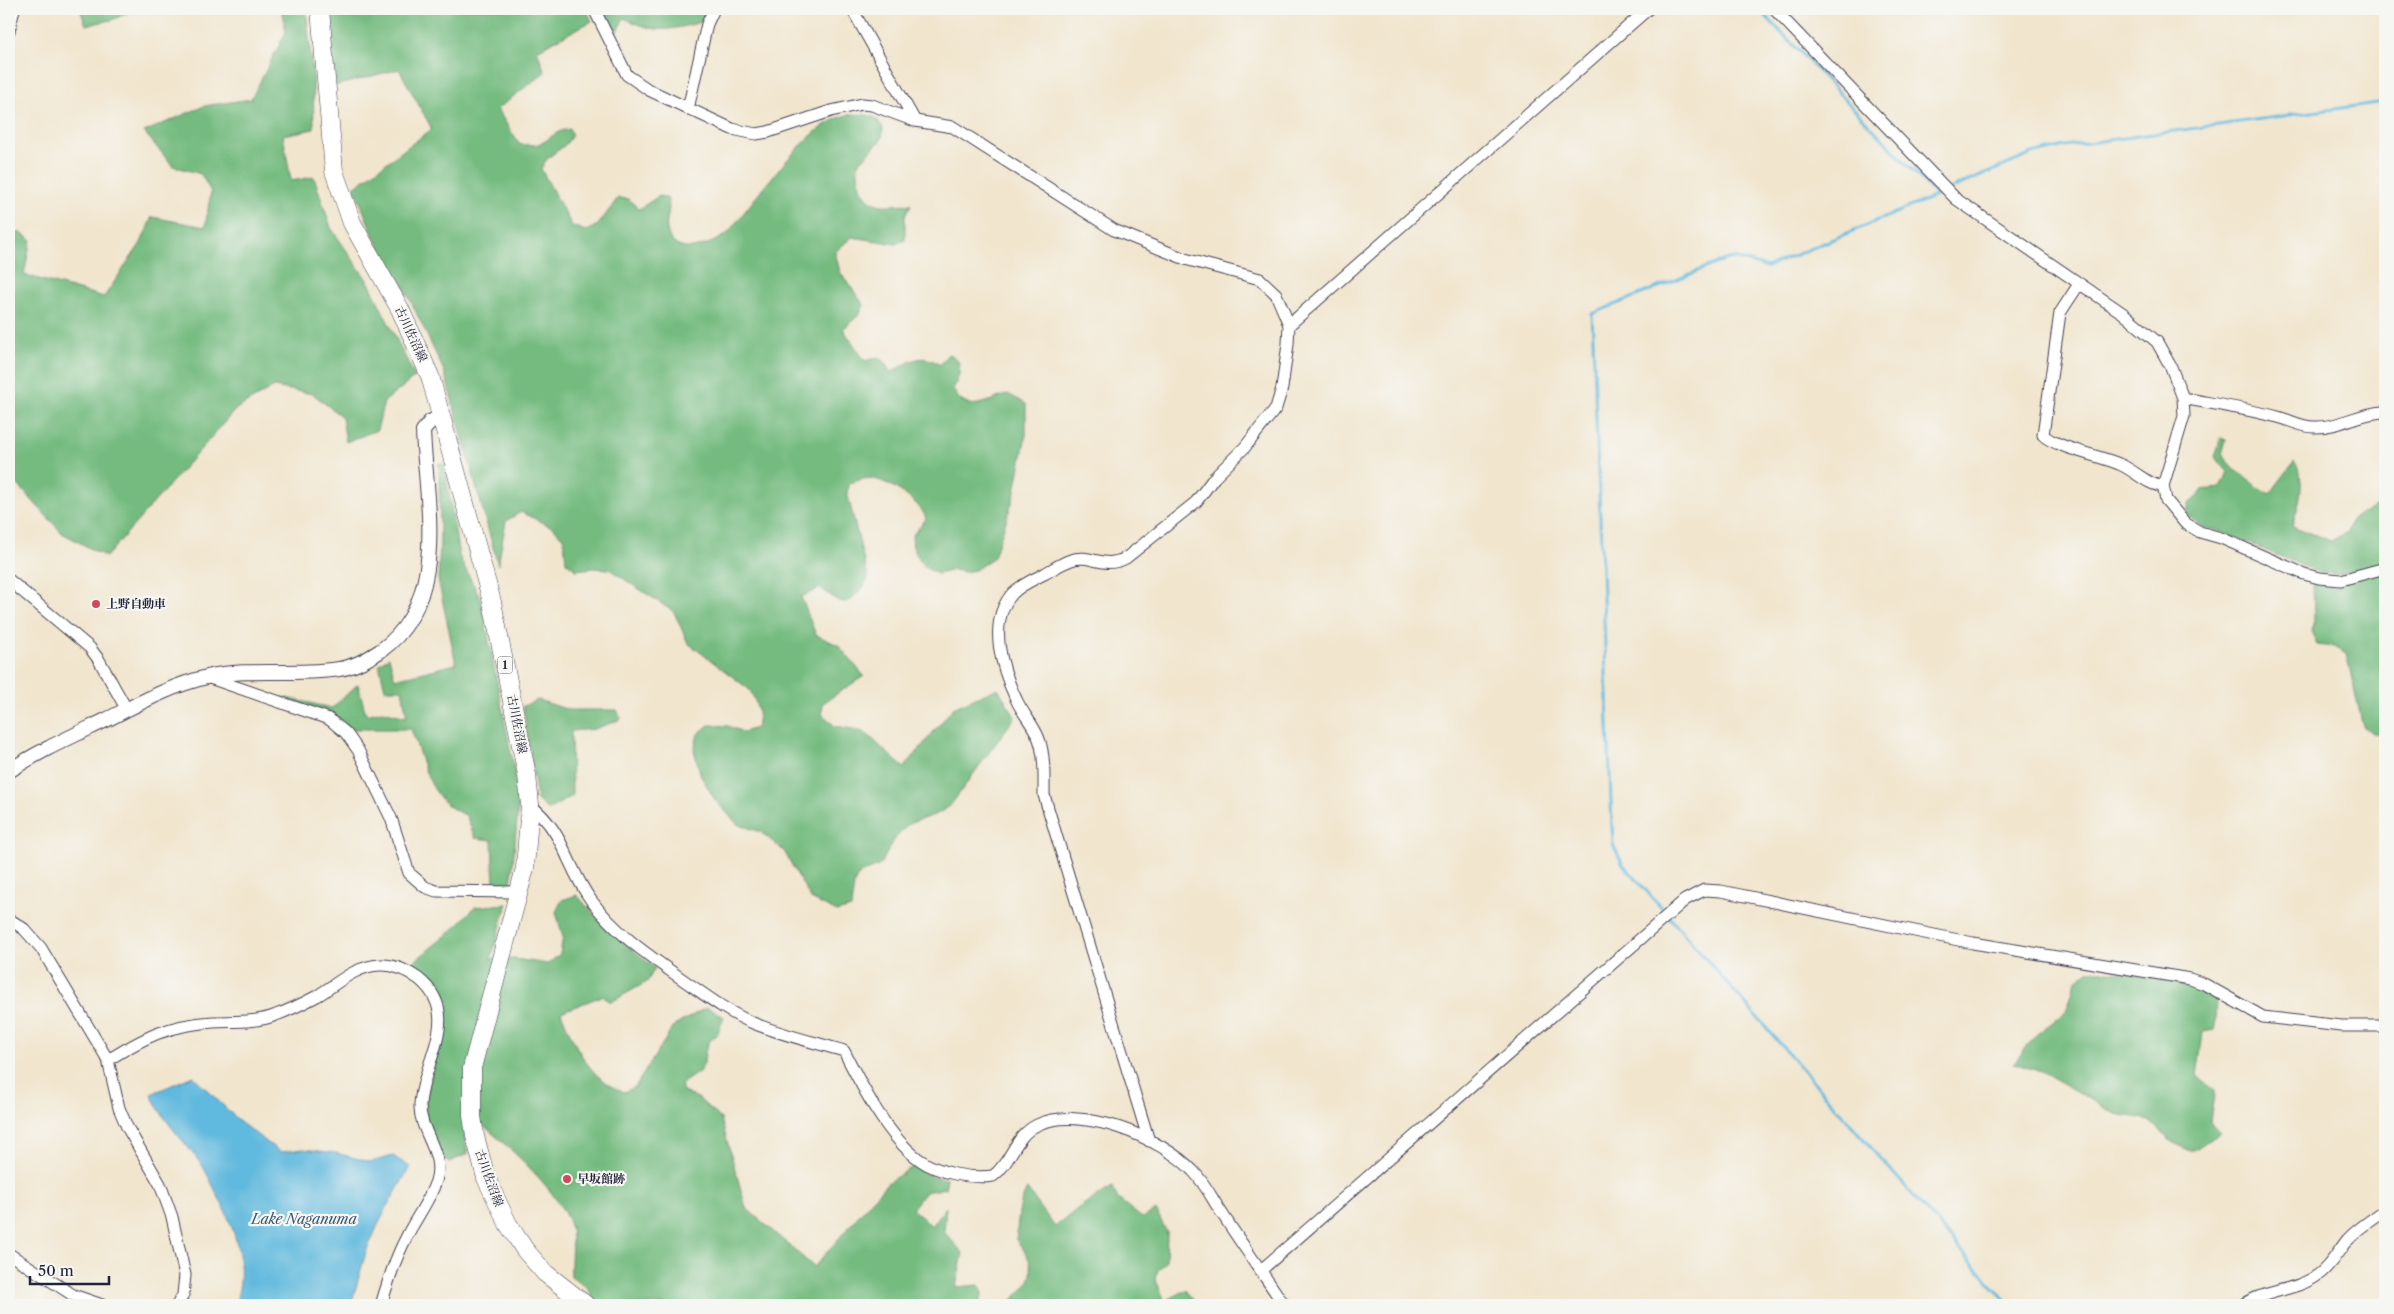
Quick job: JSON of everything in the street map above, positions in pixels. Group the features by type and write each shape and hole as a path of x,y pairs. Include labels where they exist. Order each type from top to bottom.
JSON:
{"main road":[{"name":"古川佐沼線","path":"320,9 334,171 341,196 368,254 413,335 430,376 492,602 522,750 530,805 528,846 520,892 472,1068 472,1116 475,1136 486,1178 496,1202 516,1237 545,1273 586,1305"}],"street":[{"path":"9,31 14,9"},
{"path":"594,9 627,75 649,90 732,129 756,134 779,130 831,111 862,104 872,105 915,120 953,127 1096,219 1121,233 1185,259 1260,279 1276,294 1289,325 1282,388 1276,408 1245,447 1214,478 1196,502 1126,558 1116,564 1082,558 1071,560 1018,588 1011,595 1001,618 999,635 1000,655 1016,701 1038,737 1042,752 1044,795 1149,1141"},
{"path":"688,109 707,24 714,9"},
{"path":"852,9 915,120"},
{"path":"1289,325 1648,9"},
{"path":"1774,9 1956,199 2124,314 2157,342 2168,359 2183,398 2184,416 2163,486 2166,500 2176,514 2200,532 2220,538 2304,574 2341,580 2385,568"},
{"path":"2079,284 2060,313 2043,435 2062,446 2121,465 2156,486 2163,486"},
{"path":"2183,398 2279,417 2305,426 2316,427 2329,426 2370,412 2385,412"},
{"path":"9,771 35,755 127,710 170,690 207,677 250,672 342,669 374,655 401,632 419,602 426,580 429,557 423,431 430,422 442,416"},
{"path":"9,580 90,648 127,710"},
{"path":"207,677 329,719 346,733 358,750 391,818 409,873 425,888 436,891 520,892"},
{"path":"530,805 550,824 558,835 581,886 614,928 663,966 729,1011 754,1023 844,1051 860,1081 895,1136 922,1162 940,1170 975,1176 993,1176 999,1172 1015,1144 1027,1131 1045,1122 1056,1120 1101,1122 1149,1141 1172,1154 1198,1176 1260,1271 1286,1305"},
{"path":"1260,1271 1669,914 1693,894 1704,890 1721,891 1973,943 2190,979 2204,984 2263,1017 2341,1026 2385,1026"},
{"path":"9,919 24,929 41,948 108,1060 119,1108 127,1127 160,1184 172,1217 185,1274 183,1295 177,1305"},
{"path":"108,1060 135,1042 168,1028 210,1022 268,1018 292,1009 346,976 370,966 392,966 412,974 422,982 436,1001 441,1022 420,1107 437,1155 437,1175 430,1195 406,1237 381,1305"},
{"path":"2242,1305 2261,1296 2308,1281 2318,1275 2326,1268 2349,1238 2385,1210"},
{"path":"9,1254 68,1292 102,1305"}],"green space":[{"path":"80,9 136,9 112,20 86,25"},
{"path":"281,9 306,9 313,77 314,129 283,135 291,181 314,177 331,228 369,283 415,377 384,402 377,430 346,442 342,417 313,394 274,387 236,409 106,557 62,533 9,475 9,233 21,233 31,240 24,275 104,297 141,243 152,217 205,227 211,192 201,174 173,166 144,132 204,106 251,99 286,32"},
{"path":"329,9 586,9 592,21 537,50 545,72 497,109 519,144 543,143 561,131 569,129 572,134 569,140 544,163 541,169 572,226 586,231 598,225 618,198 628,199 639,209 659,196 667,198 669,206 667,229 670,239 676,245 692,248 711,243 726,235 794,153 824,125 842,116 857,114 876,118 883,128 882,139 858,164 860,184 865,195 875,203 882,205 911,205 905,215 905,240 896,244 852,237 835,252 840,272 864,305 860,314 843,329 865,361 877,357 884,362 891,373 909,362 921,358 940,365 948,354 953,356 959,364 958,379 953,389 958,397 964,402 977,404 985,403 1008,394 1026,404 1026,435 1014,497 994,557 975,570 965,572 954,570 938,574 926,568 913,547 912,536 926,519 919,507 904,494 880,481 868,478 850,483 847,492 868,577 863,588 847,602 838,601 820,588 801,597 816,635 838,645 864,676 823,703 822,714 835,726 859,730 868,735 904,768 953,708 998,688 1015,717 950,806 937,814 908,824 895,839 880,865 858,875 854,884 851,908 837,912 811,899 784,851 761,832 737,824 715,800 701,776 694,750 698,734 709,725 728,726 743,732 756,728 758,709 750,690 688,643 674,612 609,569 576,570 566,562 564,539 554,528 521,512 506,521 498,565 444,371 407,293 374,237 354,187 432,129 399,69 331,87"},
{"path":"601,9 707,9 702,22 670,29 645,27 624,18 615,35"},
{"path":"2221,438 2226,440 2222,454 2232,466 2256,486 2270,494 2294,462 2300,477 2301,493 2292,526 2331,541 2347,532 2352,519 2379,505 2385,508 2385,562 2340,574 2320,573 2216,530 2202,527 2186,514 2189,505 2202,490 2221,488 2228,472 2215,457"},
{"path":"439,463 444,464 459,556 481,600 514,769 518,809 511,886 494,886 492,840 475,838 466,815 444,801 436,791 424,768 411,729 348,729 282,697 332,708 358,684 366,715 382,711 407,717 402,689 385,689 379,664 389,657 395,679 456,664 438,579 440,543"},
{"path":"2385,573 2384,734 2372,733 2363,726 2346,654 2335,647 2317,645 2311,631 2314,621 2313,582"},
{"path":"538,700 569,710 617,710 621,719 595,729 571,731 572,796 548,810 537,800 523,706"},
{"path":"577,895 606,928 655,968 647,982 611,1002 602,996 561,1012 577,1048 592,1070 612,1087 624,1092 635,1087 674,1026 707,1007 724,1017 717,1035 709,1041 704,1063 699,1072 681,1084 683,1092 698,1098 721,1119 746,1208 814,1267 887,1183 914,1166 932,1177 947,1179 945,1188 925,1192 912,1209 932,1226 946,1207 944,1232 963,1253 956,1287 979,1285 983,1293 978,1305 596,1305 588,1288 571,1276 571,1230 564,1211 544,1184 520,1158 484,1126 464,1136 468,1154 449,1162 442,1155 426,1118 426,1100 444,1012 440,996 431,982 410,965 450,932 475,907 507,904 491,959 515,959 548,964 560,954 563,937 556,912 562,900"},
{"path":"2089,971 2137,974 2171,982 2216,998 2215,1030 2203,1032 2197,1076 2215,1089 2210,1121 2219,1133 2194,1150 2187,1150 2168,1139 2156,1126 2141,1118 2116,1114 2041,1072 2014,1063 2037,1034 2066,1012 2076,980"},
{"path":"1112,1187 1118,1199 1142,1218 1156,1210 1167,1233 1166,1262 1158,1270 1155,1278 1165,1301 1186,1290 1198,1305 1005,1305 1022,1290 1031,1276 1029,1259 1016,1240 1020,1207 1027,1189 1055,1227 1081,1206"}],"water":[{"name":"Lake Naganuma","path":"193,1076 241,1123 280,1152 303,1149 336,1153 371,1162 393,1156 410,1167 381,1218 366,1252 351,1305 235,1305 239,1291 240,1263 235,1236 230,1222 202,1165 162,1114 151,1094"}],"waterway":[{"path":"1759,9 1937,196"},
{"path":"1950,189 2032,154 2065,146 2385,102"},
{"path":"1945,192 1767,267 1734,258 1725,260 1592,314 1613,844 1622,863 2009,1305"}],"place":[{"name":"上野自動車","path":"96,604"},
{"name":"早坂館跡","path":"567,1179"}]}
